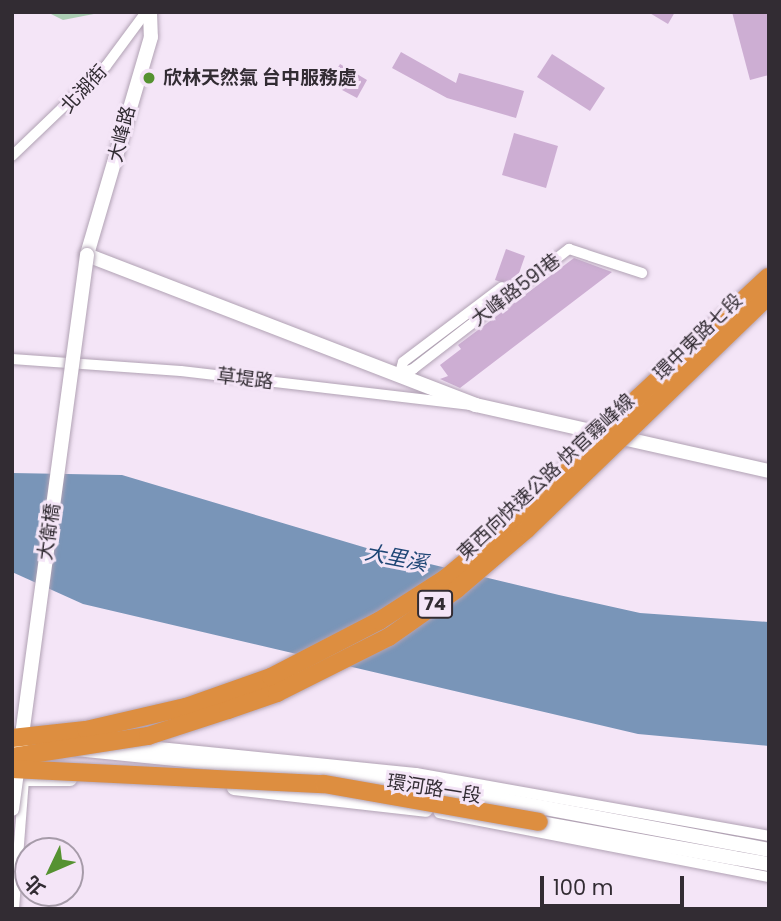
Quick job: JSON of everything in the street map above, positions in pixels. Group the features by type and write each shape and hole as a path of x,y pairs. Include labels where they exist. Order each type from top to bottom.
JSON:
{"highway":[{"name":"東西向快速公路 快官霧峰線","path":"12,740 86,730 186,707 271,677 379,621 446,578 516,520 638,398 768,277"},
{"name":"東西向快速公路 快官霧峰線","path":"12,757 148,736 277,693 389,637 457,589 527,529 769,297"},
{"path":"16,776 324,784 539,822"}],"street":[{"name":"北湖街","path":"12,156 106,66 148,12"},
{"name":"大峰路","path":"87,255 151,37 148,12"},
{"name":"大峰路591巷","path":"400,373 412,369 569,249 642,273"},
{"name":"草堤路","path":"87,255 400,373 476,405 769,471"},
{"name":"大衛橋","path":"12,809 87,255"},
{"name":"環中東路七段","path":"598,434 769,270"},
{"path":"400,373 403,362 502,288"},
{"name":"環中東路七段","path":"623,439 769,297"},
{"name":"草堤路","path":"12,359 156,369 454,406 476,405"},
{"name":"環河路一段","path":"12,740 96,754 412,783 769,850"},
{"name":"環河路一段","path":"96,754 159,747 416,772 769,836"},
{"path":"14,909 16,776"},
{"name":"環河路一段","path":"16,776 238,788 539,822 769,864"},
{"name":"環河路一段","path":"422,810 769,877"}],"green space":[{"path":"47,12 104,12 63,20"}],"water":[{"name":"大里溪","path":"12,473 122,475 380,552 559,595 640,613 769,622 769,746 638,734 83,604 12,572"}],"building":[{"path":"648,12 675,12 668,24"},
{"path":"732,12 769,12 769,75 750,80"},
{"path":"401,52 456,83 459,73 524,91 516,118 447,98 392,68"},
{"path":"552,54 605,88 590,111 537,77"},
{"path":"340,64 367,80 357,98 329,83"},
{"path":"514,133 558,146 546,188 502,175"},
{"path":"506,249 525,256 517,279 510,285 495,280"},
{"path":"574,258 612,272 460,388 440,379 448,376 440,365 461,349 458,345"}],"place":[{"name":"欣林天然氣 台中服務處","path":"149,78"}]}
